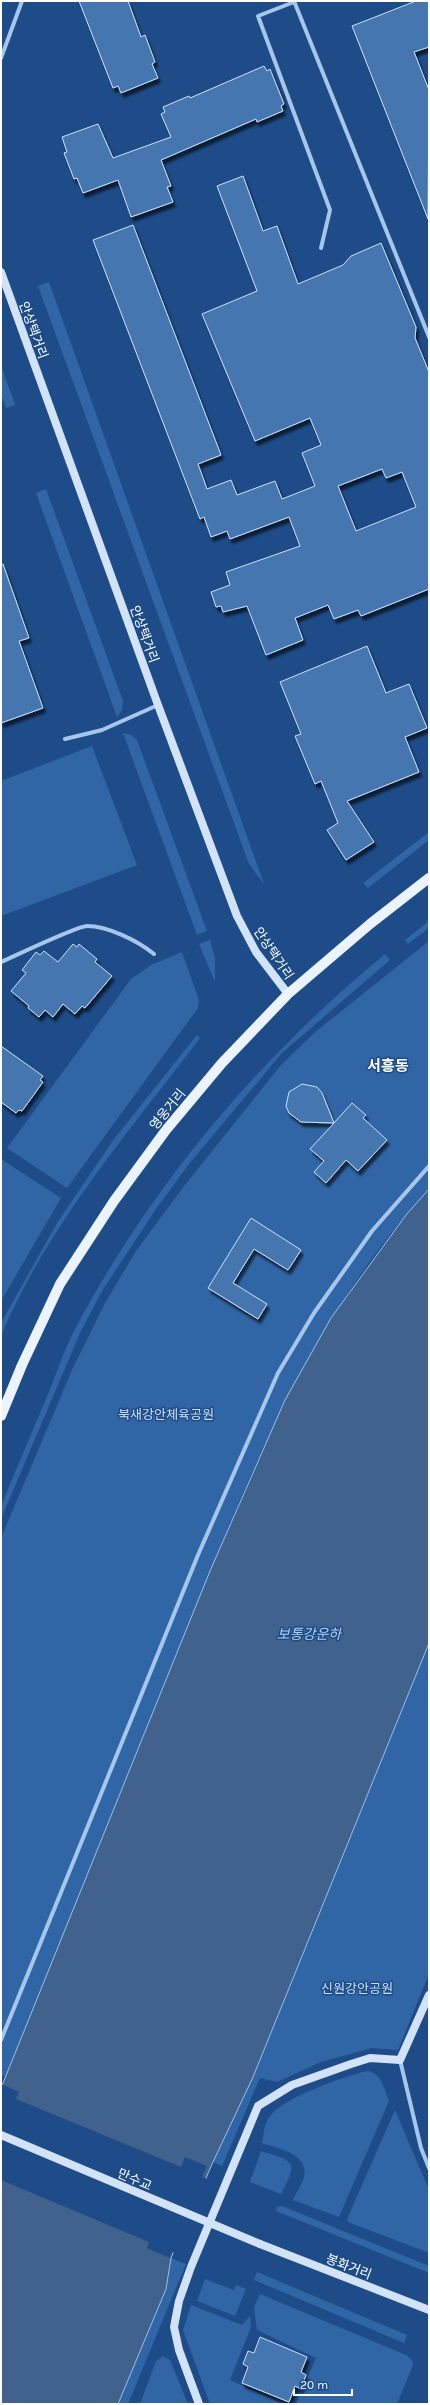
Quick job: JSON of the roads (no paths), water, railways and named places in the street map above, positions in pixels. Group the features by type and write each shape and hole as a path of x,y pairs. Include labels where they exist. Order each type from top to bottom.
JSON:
{"main road":[{"name":"안상택거리","path":"1,272 158,705 237,916 256,952 288,994"},
{"name":"영웅거리","path":"1,1416 22,1365 60,1284 114,1201 181,1112 222,1063 288,994 429,878"},
{"path":"200,2404 180,2350 174,2327 179,2301 191,2267 258,2106 292,2085 351,2064 370,2058 400,2060 429,1995"},
{"name":"만수교","path":"1,2135 260,2244"},
{"name":"봉화거리","path":"260,2244 429,2310"}],"street":[{"path":"1,58 22,1"},
{"path":"321,248 330,210 258,16 294,1 429,337"},
{"path":"65,738 102,730 158,705"},
{"path":"1,962 86,926 118,934 143,945 154,954"},
{"path":"1,2040 195,1562 278,1373 314,1313 372,1231 429,1166"},
{"path":"400,2060 421,2148 429,2168"}],"water":[{"name":"보통강운하","path":"429,1189 429,1643 253,2077 213,2162 171,2258 166,2289 118,2404 1,2404 1,2088 210,1571 285,1400 331,1318 406,1215"}],"district":[{"name":"서흥동","path":"388,1066"}],"park label":[{"name":"북새강안체육공원","path":"166,1414"},
{"name":"신원강안공원","path":"357,1988"}]}
